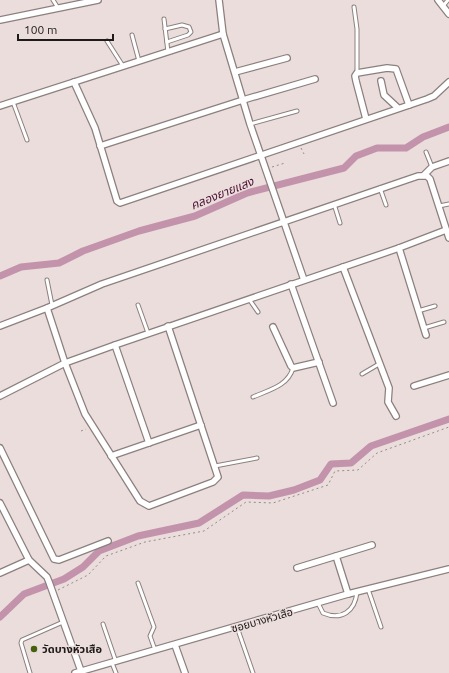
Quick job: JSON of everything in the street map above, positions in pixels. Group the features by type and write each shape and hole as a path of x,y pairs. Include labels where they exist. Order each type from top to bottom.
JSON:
{"street":[{"path":"0,20 98,0"},
{"path":"219,0 223,34 250,124 304,280"},
{"path":"438,0 449,14"},
{"path":"0,106 223,34"},
{"path":"235,72 287,58"},
{"path":"366,119 355,76 357,73 387,68 396,69 408,105"},
{"path":"100,146 243,100 315,79"},
{"path":"381,81 384,94 398,108"},
{"path":"74,82 95,128 118,201 120,203 434,96 449,82"},
{"path":"0,326 102,284 380,188 424,176 432,167 449,161"},
{"path":"424,176 430,179 439,206 447,222 446,230 449,238"},
{"path":"0,396 65,363 168,326 399,248 446,230"},
{"path":"399,248 426,335"},
{"path":"343,267 389,388 388,402 396,416"},
{"path":"291,284 333,403"},
{"path":"49,307 65,363 85,414 140,501 149,506 217,480 218,477 168,326"},
{"path":"273,328 293,368 319,362"},
{"path":"115,345 149,443"},
{"path":"414,386 449,375"},
{"path":"111,456 200,425"},
{"path":"0,448 54,560 60,560 108,541"},
{"path":"0,503 29,560 47,577 81,671"},
{"path":"297,568 372,545"},
{"path":"336,556 348,594"},
{"path":"0,573 29,560"},
{"name":"ซอยบางหัวเสือ","path":"75,673 348,594 449,569"},
{"path":"175,645 185,673"}],"lane":[{"path":"53,0 58,8"},
{"path":"443,6 448,0"},
{"path":"354,6 358,29 357,73"},
{"path":"164,19 168,52"},
{"path":"165,28 182,25 189,27 190,32 188,35 166,42"},
{"path":"132,35 139,61"},
{"path":"107,41 123,66"},
{"path":"13,102 27,140"},
{"path":"250,124 297,111"},
{"path":"426,152 432,167"},
{"path":"380,188 386,204"},
{"path":"334,204 340,223"},
{"path":"439,206 449,204"},
{"path":"46,280 49,307"},
{"path":"249,299 258,312"},
{"path":"138,305 148,333"},
{"path":"418,311 435,306"},
{"path":"424,328 444,322"},
{"path":"362,374 379,364"},
{"path":"253,397 284,383 291,376 293,368"},
{"path":"214,466 257,458"},
{"path":"138,583 154,627 150,636 155,650"},
{"path":"368,589 381,627"},
{"path":"318,603 323,613 336,616 350,611 354,607 357,592"},
{"path":"30,673 21,643 22,640 63,622"},
{"path":"103,624 116,673"},
{"path":"237,627 253,673"}],"path":[{"path":"266,168 285,163"},
{"path":"81,432 92,426"},
{"path":"53,592 88,575 106,556 145,542 204,531 246,502 273,503 328,485 335,471 358,470 377,453 449,427"}],"waterway":[{"name":"คลองยายแสง","path":"0,276 21,267 59,263 83,251 139,231 195,216 247,193 344,168 356,156 377,148 406,148 423,137 449,127"},
{"path":"0,617 24,594 64,579 83,567 99,551 138,536 199,523 243,495 269,496 294,490 320,480 331,464 351,463 371,446 449,419"}],"place":[{"name":"วัดบางหัวเสือ","path":"34,649"}]}
